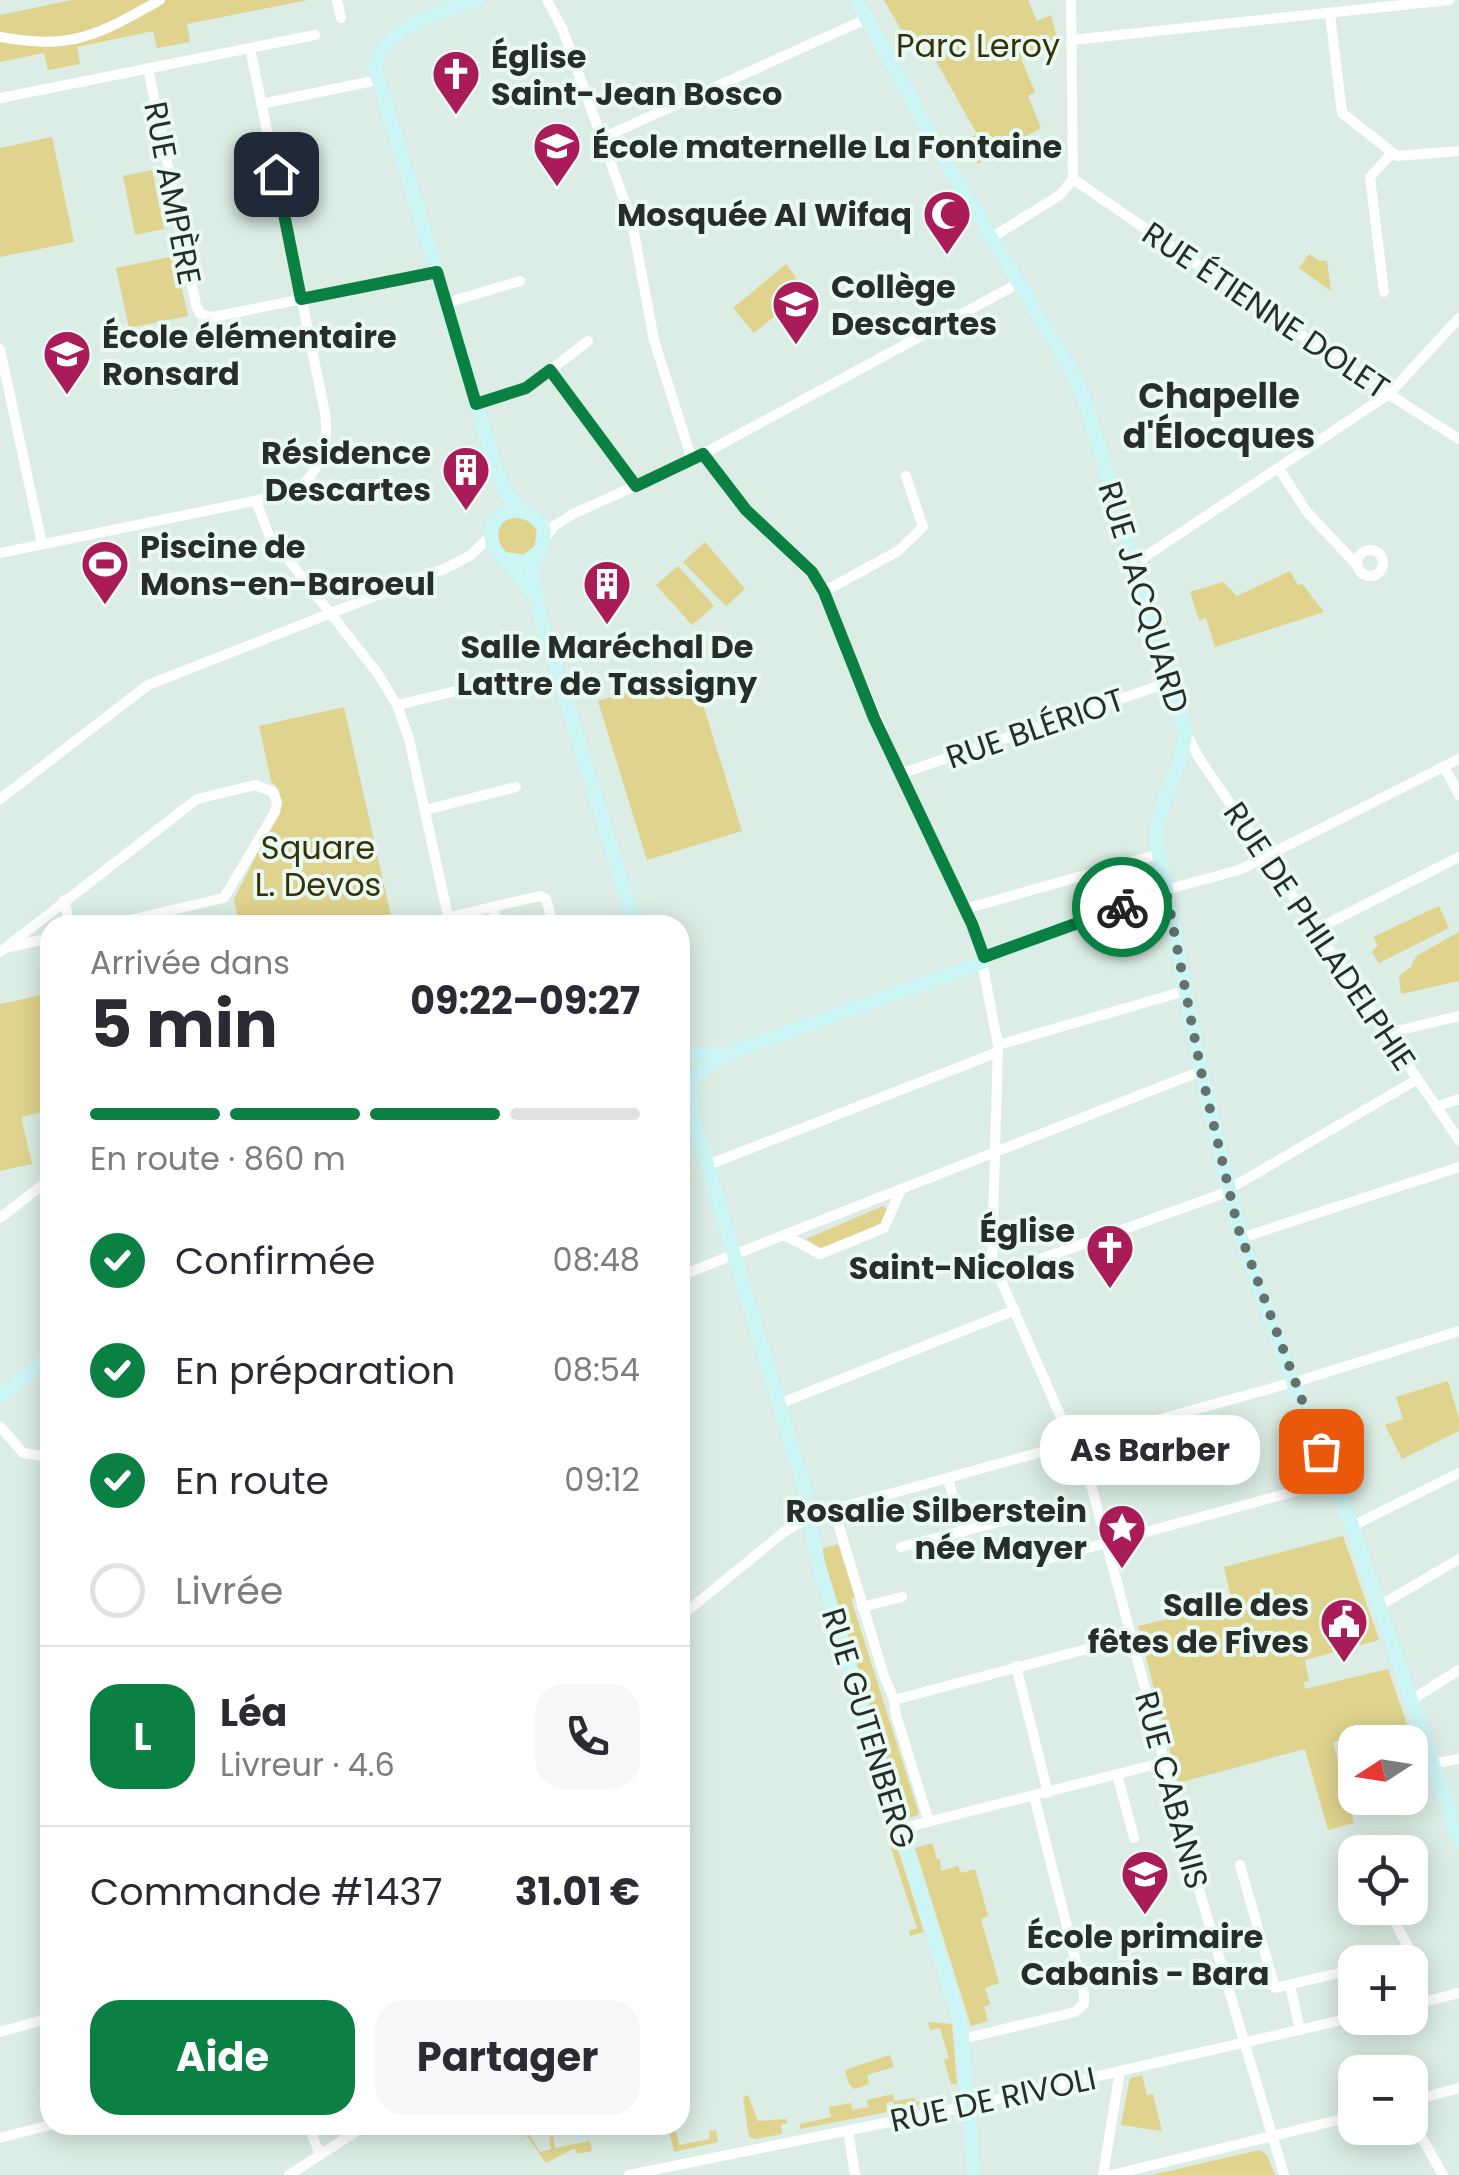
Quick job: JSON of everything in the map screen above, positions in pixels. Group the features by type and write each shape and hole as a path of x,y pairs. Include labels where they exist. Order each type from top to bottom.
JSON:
{"street":[{"path":"0,37 60,43 97,32 160,0"},
{"path":"337,0 341,18"},
{"path":"477,0 394,35 378,58 378,80 496,469 510,500 521,510 536,518 573,514"},
{"path":"547,0 562,28 632,222 654,340 697,457 812,572 824,592 900,774 965,908 983,960 998,1048 995,1153"},
{"name":"RUE JACQUARD","path":"856,0 991,238 1068,364 1084,398 1185,730 1184,746 1157,824 1159,854 1201,1071 1241,1238 1352,1526 1459,1842"},
{"path":"991,238 1060,195 1074,179 1071,0"},
{"path":"1072,40 1330,14 1348,6 1449,0"},
{"path":"1330,14 1342,113 1392,154 1406,157 1459,151"},
{"path":"602,138 866,19"},
{"path":"0,98 315,35"},
{"path":"0,553 289,493 315,470 325,446 326,424 250,48"},
{"name":"RUE AMPÈRE","path":"148,68 197,310 209,318 437,272"},
{"path":"262,104 378,80"},
{"path":"1384,292 1370,177 1392,154"},
{"name":"RUE ÉTIENNE DOLET","path":"1074,179 1459,439"},
{"path":"446,303 520,281"},
{"path":"632,915 540,616 532,572 544,538 573,514 697,457 1019,283"},
{"path":"1134,564 1389,394 1459,318"},
{"path":"476,404 526,388 588,342"},
{"path":"0,348 42,544"},
{"path":"550,370 636,486"},
{"path":"1279,468 1307,512 1358,566"},
{"path":"496,469 500,499 494,548 522,576 540,616"},
{"path":"824,592 898,551 922,527 906,476"},
{"path":"256,501 270,535 378,674 397,705 409,739 449,915"},
{"path":"0,799 148,685 458,563 471,555 510,512 521,510"},
{"path":"536,518 544,538"},
{"path":"504,560 521,563 536,556"},
{"path":"397,705 494,682"},
{"name":"RUE BLÉRIOT","path":"900,774 1170,682"},
{"name":"RUE DE PHILADELPHIE","path":"1185,730 1195,752 1459,1140"},
{"path":"690,1081 708,1064 735,1051 1166,890 1234,872 1459,759"},
{"path":"1444,766 1459,795"},
{"path":"45,915 198,799 255,785 266,787 276,798 275,812 224,898 150,915"},
{"path":"425,810 516,787"},
{"path":"965,908 1159,854"},
{"path":"1318,928 1459,857"},
{"path":"469,915 544,897 550,915"},
{"path":"64,900 68,915"},
{"path":"494,907 495,915"},
{"path":"2,950 40,919"},
{"path":"2,950 40,940"},
{"path":"708,1166 998,1048 1185,991"},
{"path":"1388,1033 1459,1016"},
{"path":"690,1055 706,1057 735,1051"},
{"path":"690,1272 1201,1071"},
{"path":"998,1274 1229,1189 1418,1079"},
{"path":"1436,1107 1459,1099"},
{"name":"RUE GUTENBERG","path":"690,1103 764,1350 810,1516 818,1563 963,2038 974,2175"},
{"name":"RUE CABANIS","path":"995,1153 992,1260 1087,1471 1242,2043 1284,2175"},
{"path":"1241,1238 1459,1167"},
{"path":"0,1218 40,1187"},
{"path":"786,1236 820,1254 884,1228 900,1192"},
{"path":"779,1404 1015,1310"},
{"path":"690,1610 784,1532 810,1516 1294,1382 1459,1331"},
{"path":"0,1396 40,1365"},
{"path":"0,1426 23,1454 40,1456"},
{"path":"1352,1526 1459,1473"},
{"path":"948,1479 962,1532"},
{"path":"1048,1559 1334,1480"},
{"name":"RUE GUTENBERG","path":"834,1510 928,1822"},
{"path":"901,1547 1034,1512"},
{"path":"1379,1606 1459,1559"},
{"name":"RUE GUTENBERG","path":"862,1608 902,1596"},
{"path":"894,1700 1132,1637"},
{"path":"1016,1666 1048,1792"},
{"path":"1411,1700 1459,1670"},
{"path":"1432,1764 1459,1760"},
{"path":"900,1829 1164,1762"},
{"path":"1116,1774 1134,1838"},
{"path":"963,2038 1076,2012 1084,2004 1034,1796"},
{"path":"1240,1866 1275,1988 1338,1974"},
{"path":"1290,1985 1300,2030"},
{"path":"1428,2001 1459,1994"},
{"path":"0,2032 40,2021"},
{"name":"RUE DE RIVOLI","path":"629,2175 968,2106 1338,2021"},
{"path":"1120,2071 1107,2175 1338,2120"},
{"path":"1428,2096 1459,2088"},
{"path":"0,2138 40,2128"},
{"path":"848,2130 855,2175"},
{"path":"312,2135 320,2155"},
{"path":"289,2175 351,2135"},
{"path":"1426,2145 1443,2175"}],"green space":[{"path":"72,0 308,0 187,24 190,42 157,48 153,31 77,47 80,64 48,70 44,53 0,62 0,15"},
{"name":"Parc Leroy","path":"884,0 1028,0 1037,21 1051,15 1058,41 1021,59 1035,92 1028,96 1041,128 977,164 964,142 977,134 924,40 911,47"},
{"path":"52,137 74,242 0,257 0,148"},
{"path":"152,170 164,229 135,235 123,176"},
{"path":"1309,254 1327,261 1331,291 1299,268"},
{"path":"175,256 188,316 129,328 116,268"},
{"path":"786,264 806,291 754,333 733,308"},
{"path":"517,516 531,522 537,536 531,550 517,556 503,550 497,536 503,522"},
{"path":"705,542 745,589 726,606 683,562"},
{"path":"678,566 714,606 692,625 656,585"},
{"path":"1290,571 1324,612 1215,647 1206,618 1199,620 1190,592 1223,582 1237,596"},
{"path":"693,672 742,831 647,860 598,701"},
{"name":"Square L. Devos","path":"344,707 391,915 237,915 234,899 282,805 279,790 271,781 259,726"},
{"path":"1439,906 1449,928 1379,963 1372,952 1378,945 1373,937"},
{"path":"1459,932 1459,981 1401,994 1399,976 1410,968 1416,956"},
{"path":"40,995 40,1112 21,1117 32,1164 0,1171 0,1004"},
{"path":"883,1206 888,1210 881,1225 822,1249 806,1239"},
{"path":"1448,1381 1459,1431 1402,1459 1385,1425 1403,1419 1396,1397"},
{"path":"1343,1536 1379,1640 1305,1660 1309,1681 1304,1682 1305,1689 1388,1669 1407,1724 1338,1725 1338,1741 1333,1742 1338,1761 1338,1815 1352,1815 1354,1823 1328,1830 1305,1749 1178,1783 1138,1626 1232,1603 1224,1567"},
{"path":"838,1544 855,1597 851,1599 919,1814 906,1820 818,1550"},
{"path":"896,1843 924,1932 910,1936 909,1931 917,1928 890,1845"},
{"path":"932,1843 941,1871 958,1866 961,1873 975,1869 988,1916 981,1919 999,1983 985,1988 990,2004 984,2007 988,2021 971,2026 915,1848"},
{"path":"928,2022 952,2024 957,2084 951,2084 944,2060 949,2058 940,2028 930,2030"},
{"path":"890,2055 894,2067 867,2075 869,2084 854,2089 849,2084 845,2070"},
{"path":"1142,2075 1147,2095 1153,2094 1162,2131 1121,2125 1130,2078"},
{"path":"893,2094 894,2101 914,2098 916,2102 945,2095 946,2100 896,2110 893,2101 886,2103 887,2112 800,2129 800,2124 831,2117 829,2107 851,2103 852,2110 868,2107 867,2100"},
{"path":"748,2095 758,2121 786,2119 787,2123 781,2125 782,2134 749,2137 743,2097"},
{"path":"716,2130 718,2142 674,2152 670,2135 677,2135 679,2145 710,2139 709,2131"},
{"path":"526,2135 540,2152 551,2149 549,2137 553,2136 555,2148 590,2141 592,2151 577,2154 575,2148 546,2163"},
{"path":"1259,2150 1267,2155 1275,2175 1152,2175"}],"way so far":[{"path":"1122,907 1166,890 1201,1071 1238,1228 1321,1451"}],"place":[{"name":"Église Saint-Jean Bosco","path":"456,116"},
{"name":"École maternelle La Fontaine","path":"557,188"},
{"name":"Mosquée Al Wifaq","path":"947,256"},
{"name":"Collège Descartes","path":"796,346"},
{"name":"École élémentaire Ronsard","path":"67,396"},
{"name":"Résidence Descartes","path":"466,512"},
{"name":"Piscine de Mons-en-Baroeul","path":"105,606"},
{"name":"Salle Maréchal De Lattre de Tassigny","path":"607,626"},
{"name":"Église Saint-Nicolas","path":"1110,1290"},
{"name":"As Barber","path":"1321,1451"},
{"name":"Rosalie Silberstein née Mayer","path":"1122,1570"},
{"name":"Salle des fêtes de Fives","path":"1344,1664"},
{"name":"École primaire Cabanis - Bara","path":"1145,1916"}],"district":[{"name":"Chapelle d'Élocques","path":"1219,415"}],"route":[{"path":"276,174 301,299 437,272 476,404 526,388 550,370 636,486 703,454 746,510 812,572 984,957 1122,907"}]}
